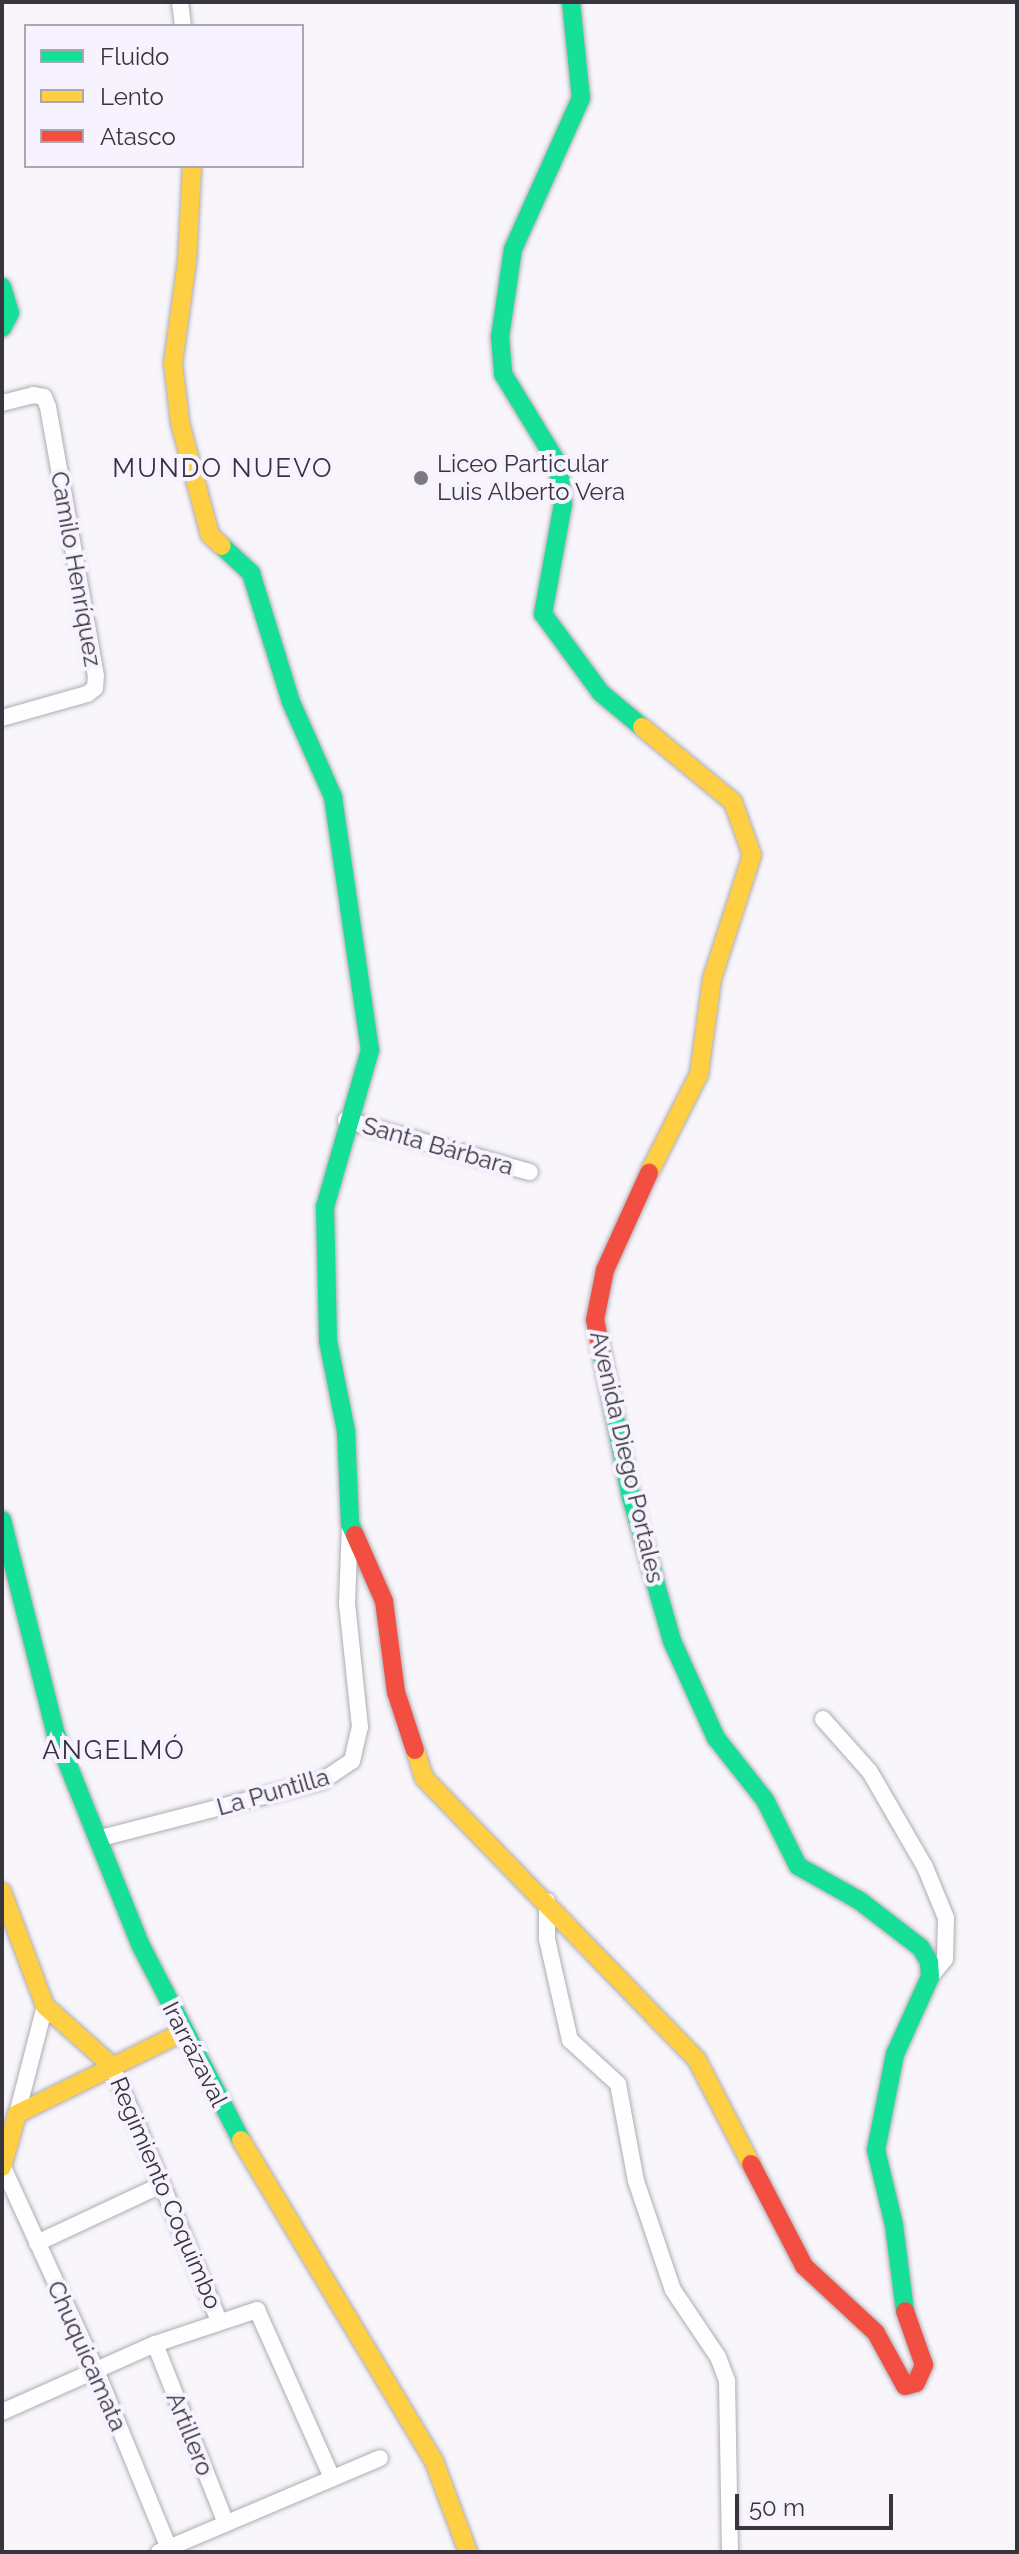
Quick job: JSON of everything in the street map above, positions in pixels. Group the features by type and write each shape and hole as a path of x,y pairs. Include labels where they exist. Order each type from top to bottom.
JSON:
{"street":[{"path":"180,2 183,24"},
{"name":"Avenida Diego Portales","path":"571,2 581,98 513,249 500,337 503,374 558,464 563,504 543,614 601,693 733,802 752,855 712,979 699,1074 623,1225 605,1270 595,1320 631,1497 668,1626 716,1738 765,1800 798,1866 860,1901 921,1948 930,1977"},
{"path":"192,168 187,261 173,363 180,423 210,535 251,573 291,702 333,797 370,1050 346,1120 325,1207 328,1341 346,1431 350,1524 384,1601 396,1692 424,1778 547,1900 697,2060 804,2266 876,2333 905,2386 916,2383 924,2365 903,2304 894,2225 876,2150 895,2054 930,1977 945,1959 949,1941 941,1905 870,1772 823,1719"},
{"path":"2,287 10,313 2,328"},
{"name":"Camilo Henríquez","path":"2,403 33,395 44,397 48,407 96,676 95,688 87,694 2,718"},
{"name":"Santa Bárbara","path":"346,1120 530,1172"},
{"name":"Irarrázaval","path":"2,1520 43,1694 97,1839 183,2032 283,2215 434,2461 468,2552"},
{"name":"La Puntilla","path":"97,1839 322,1781 352,1761 360,1727 347,1603 350,1524"},
{"path":"2,1892 45,2006 112,2066"},
{"path":"547,1900 547,1939 570,2040 618,2084 636,2181 673,2290 718,2357 727,2381 730,2552"},
{"path":"2,2166 45,2006"},
{"path":"17,2114 183,2032"},
{"name":"Regimiento Coquimbo","path":"112,2066 219,2320 257,2310 332,2478"},
{"name":"Chuquicamata","path":"2,2166 95,2368 164,2550"},
{"path":"37,2243 161,2185"},
{"path":"2,2412 95,2368 219,2320"},
{"name":"Artillero","path":"155,2344 226,2523"},
{"path":"164,2550 380,2458"}],"traffic: fast":[{"path":"571,2 581,98 513,249 500,337 503,374 558,464 563,504 543,614 601,693 642,727"},
{"path":"2,287 10,313 2,328"},
{"path":"222,546 251,573 291,702 333,797 370,1050 325,1207 328,1341 346,1431 350,1524 355,1535"},
{"path":"602,1355 631,1497 672,1641 716,1738 765,1800 798,1866 860,1901 921,1948 929,1962 930,1977 895,2054 876,2150 894,2225 905,2311"},
{"path":"2,1520 56,1735 141,1946 241,2140"}],"traffic: slow":[{"path":"192,168 187,261 173,363 180,423 210,535 222,546"},
{"path":"642,727 733,802 752,855 712,979 699,1074 649,1173"},
{"path":"415,1750 424,1778 697,2060 751,2164"},
{"path":"2,1892 45,2006 112,2066"},
{"path":"2,2167 17,2114 183,2032"},
{"path":"241,2140 434,2461 468,2552"}],"traffic: jam":[{"path":"602,1355 595,1320 605,1270 649,1173"},
{"path":"355,1535 384,1601 396,1692 415,1750"},
{"path":"751,2164 804,2266 876,2333 905,2386 916,2383 924,2365 905,2311"}],"place":[{"name":"Liceo Particular Luis Alberto Vera","path":"421,478"}],"district":[{"name":"MUNDO NUEVO","path":"223,469"},
{"name":"ANGELMÓ","path":"114,1751"}]}
